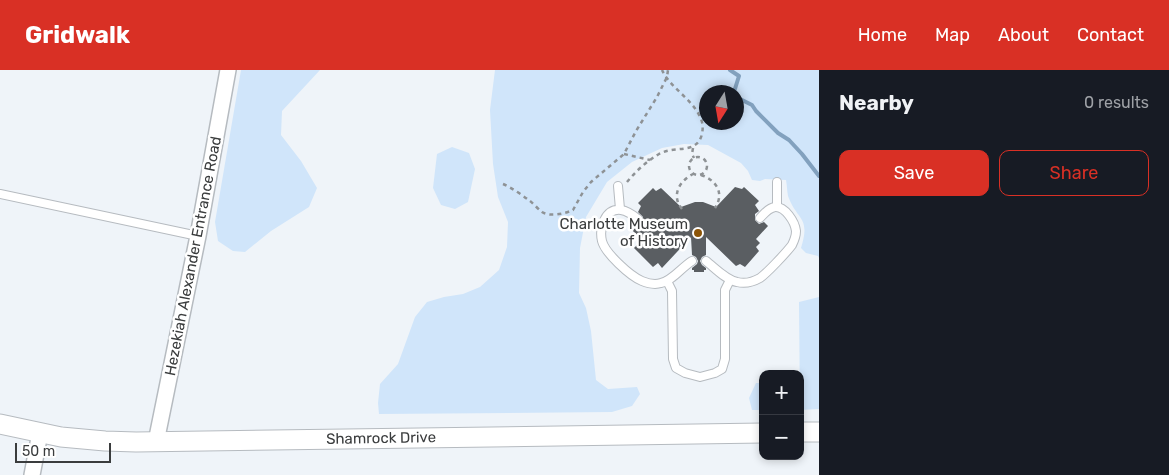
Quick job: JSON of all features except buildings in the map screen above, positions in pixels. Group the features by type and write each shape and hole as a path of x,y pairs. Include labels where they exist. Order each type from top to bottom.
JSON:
{"street":[{"name":"Hezekiah Alexander Entrance Road","path":"156,442 198,236 228,70"},
{"name":"Shamrock Drive","path":"0,424 61,437 105,441 156,442 759,433"},
{"path":"804,432 819,432"},
{"path":"32,475 40,433"}],"lane":[{"path":"777,182 777,207"},
{"path":"618,188 620,209"},
{"path":"0,194 198,236"},
{"path":"706,261 730,280 746,283 760,278 791,245 795,238 796,230 794,222 780,207 769,209 760,218"},
{"path":"638,219 620,209 614,210 608,214 603,223 601,233 602,242 606,250 634,276 643,282 661,283 667,281 692,261"},
{"path":"667,281 672,291 674,359 676,368 685,373 700,377 722,369 725,359 724,290 730,280"}],"path":[{"path":"618,188 650,160 668,150 690,148 698,143 701,137 703,124 701,119 662,70"},
{"path":"503,184 529,200 541,211 562,214 572,210 591,182 624,154 667,78 668,70"},
{"path":"694,146 692,150 694,158"},
{"path":"624,154 650,160"},
{"path":"693,174 690,171 689,162 699,157 707,165 706,170 701,174"},
{"path":"682,209 677,201 678,188 687,177 693,174 701,174 717,186 719,199 715,208"}],"shaded area":[{"path":"241,70 320,70 282,111 281,135 301,161 317,188 309,207 271,231 245,252 233,251 218,241 215,222"},
{"path":"495,70 819,70 819,258 818,256 806,253 801,248 804,238 804,224 788,196 786,180 752,180 748,171 741,163 708,145 684,144 662,148 632,162 607,182 586,217 580,248 579,293 586,308 591,331 596,380 608,389 637,387 640,394 632,406 612,412 379,414 380,384 398,364 415,317 427,302 463,294 480,287 499,270 507,247 508,222 498,197 493,164 490,110"},
{"path":"452,147 469,153 475,169 468,202 455,209 441,205 433,188 437,154"},
{"path":"819,297 819,409 804,410 804,370 800,370 799,302"},
{"path":"756,383 759,383 759,410 752,410 749,398"}],"waterway":[{"path":"730,70 739,76 736,85"},
{"path":"744,101 752,105 778,133 789,140 819,176"}],"place":[{"name":"Charlotte Museum of History","path":"698,233"}]}
